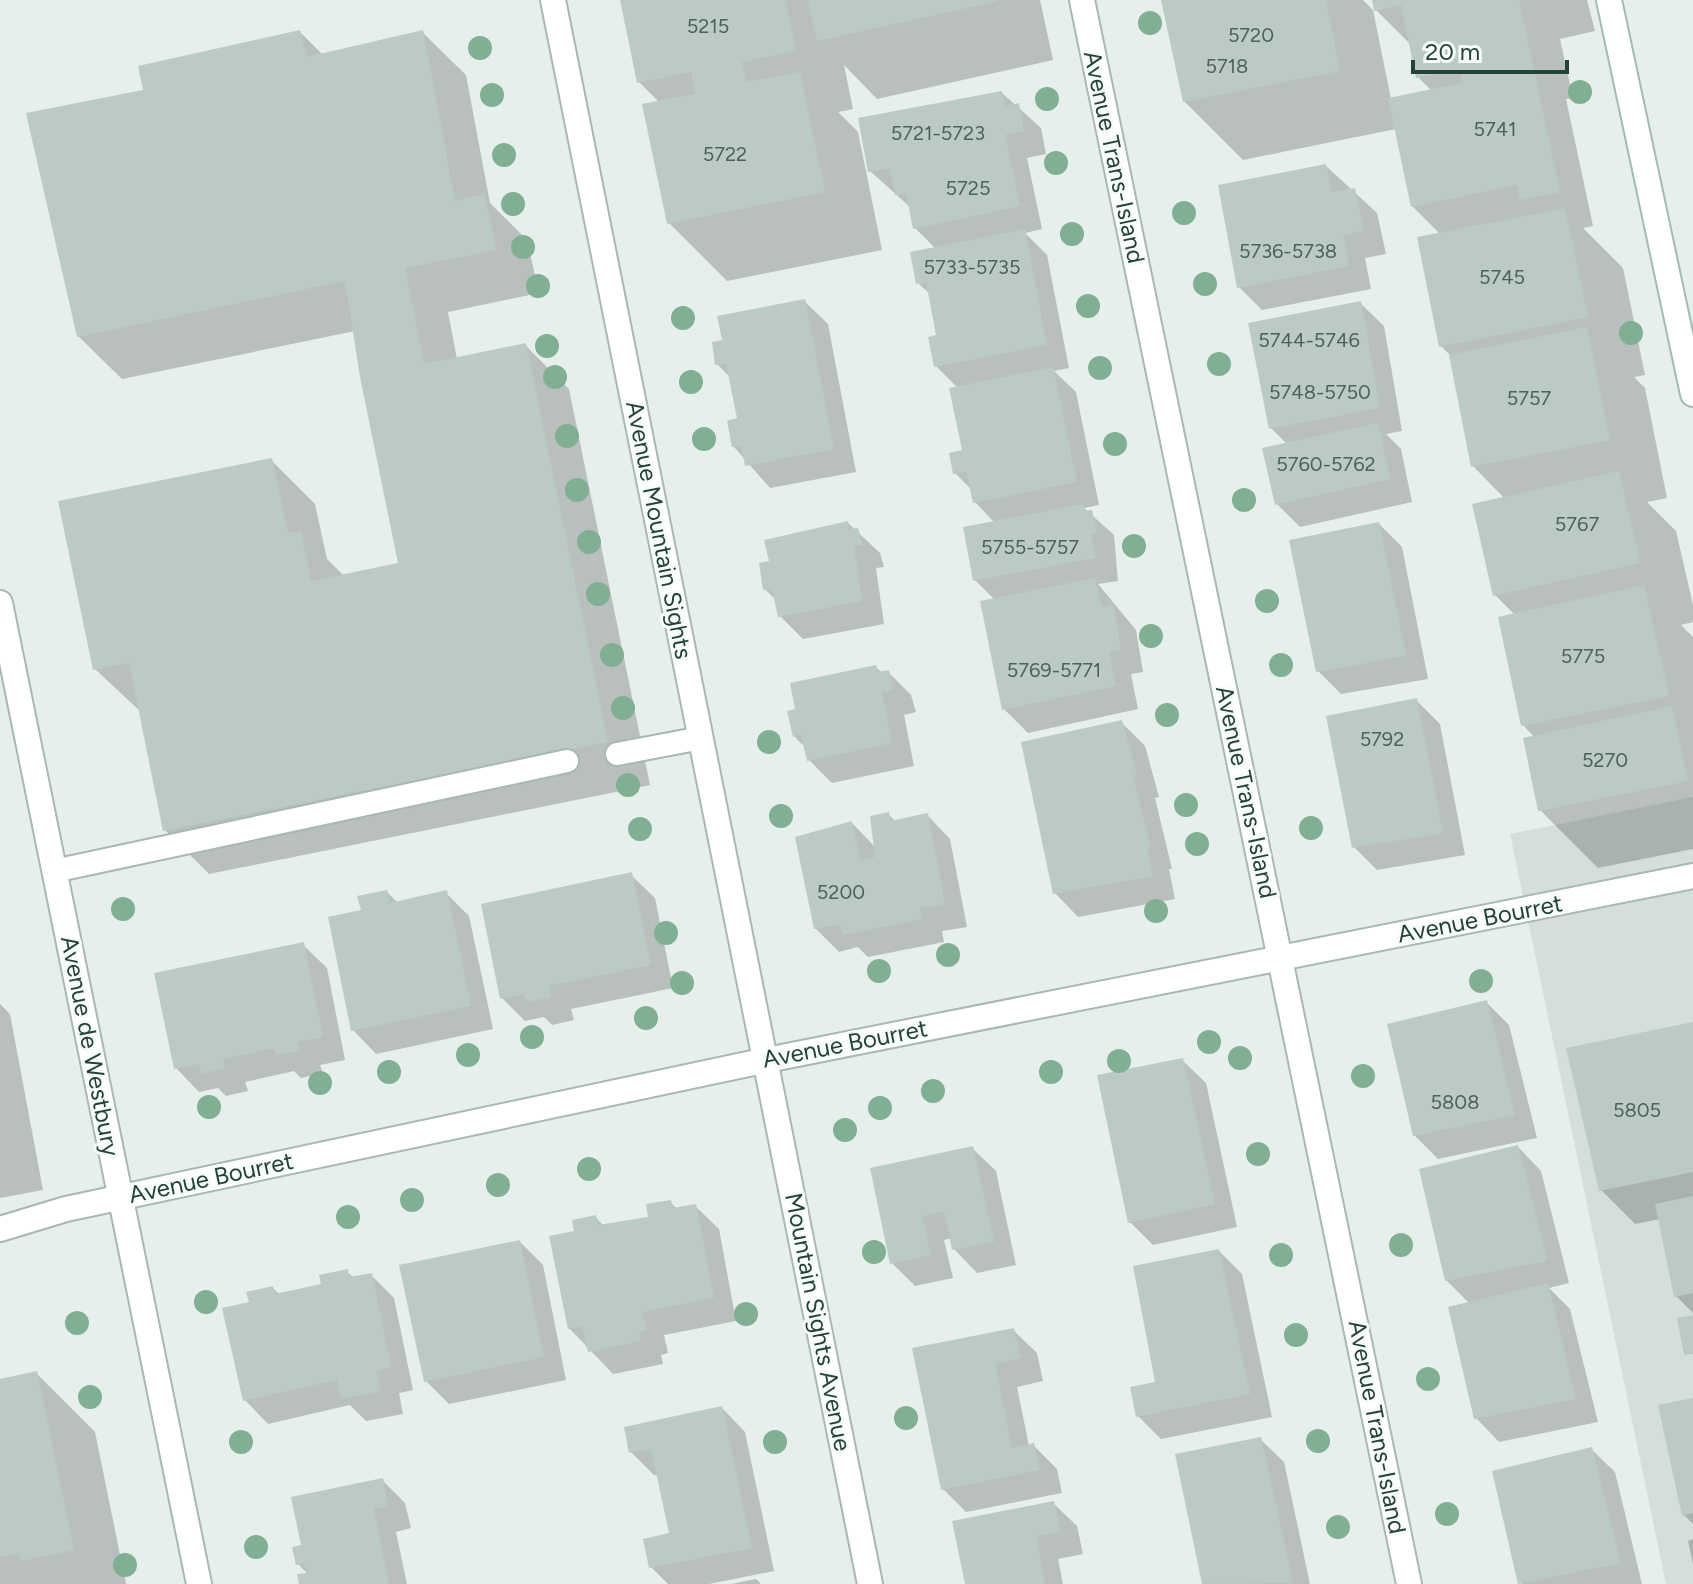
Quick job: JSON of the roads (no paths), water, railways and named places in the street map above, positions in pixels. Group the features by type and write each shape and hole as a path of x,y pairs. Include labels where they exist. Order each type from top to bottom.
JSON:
{"street":[{"name":"Avenue Mountain Sights","path":"553,0 767,1060"},
{"name":"Avenue Trans-Island","path":"1082,0 1409,1584"},
{"path":"1609,0 1693,394"},
{"name":"Avenue de Westbury","path":"0,603 199,1584"},
{"name":"Avenue Bourret","path":"0,1229 120,1197 767,1060 1693,876"},
{"name":"Mountain Sights Avenue","path":"767,1060 870,1584"}],"lane":[{"path":"617,754 701,738"},
{"path":"54,871 567,761"}]}
